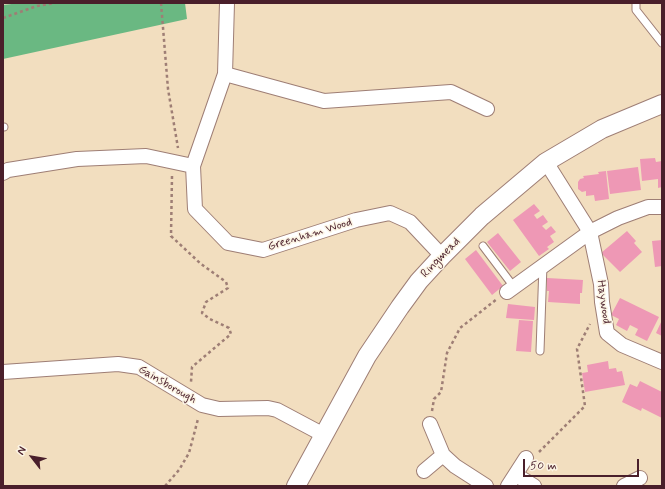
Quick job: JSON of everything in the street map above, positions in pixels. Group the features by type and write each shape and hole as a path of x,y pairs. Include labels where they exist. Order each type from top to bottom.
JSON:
{"street":[{"name":"Greenham Wood","path":"227,3 225,74 193,166 195,208 228,243 264,250 356,220 390,213 410,222 442,256"},
{"path":"225,74 324,101 451,92 487,109"},
{"name":"Ringmead","path":"296,486 367,356 419,280 482,216 546,162 602,129 662,104"},
{"path":"3,173 8,170 77,159 146,156 193,166"},
{"name":"Haywood","path":"546,162 590,232 601,284 602,302 608,333 622,345 662,362"},
{"path":"510,289 590,232 618,218 648,207 662,207"},
{"name":"Gainsborough","path":"3,372 118,364 139,367 196,401 219,409 268,408 277,410 324,435"},
{"path":"430,424 443,455 455,466 486,486"},
{"path":"424,471 443,455"},
{"path":"526,458 512,480 534,486"},
{"path":"624,486 640,478"}],"lane":[{"path":"636,3 636,10 662,43"},
{"path":"483,246 510,289"},
{"path":"540,351 543,265"}],"path":[{"path":"3,18 37,5 55,3"},
{"path":"161,3 168,89 178,148"},
{"path":"165,486 179,470 189,453 196,401 192,367 231,334 229,328 210,319 202,313 206,302 228,288 226,282 201,264 171,236 172,170"},
{"path":"430,424 434,399 441,392 447,353 460,328 510,289"},
{"path":"526,458 533,457 585,406 577,349 602,302"}],"green space":[{"path":"20,3 185,3 187,19 3,59 3,5"}],"building":[{"path":"655,158 656,162 662,161 662,187 658,188 658,179 642,181 640,159"},
{"path":"638,167 641,190 610,194 607,171"},
{"path":"606,171 609,199 595,201 594,195 586,196 586,191 582,192 578,189 578,182 580,179 584,178 583,176 599,174 598,172"},
{"path":"534,204 540,211 534,215 537,219 543,215 548,222 542,226 546,230 551,226 556,232 550,236 554,242 547,247 549,249 539,256 513,220"},
{"path":"627,231 636,241 634,243 642,252 620,272 601,253"},
{"path":"498,233 521,262 510,271 487,242"},
{"path":"662,240 662,266 655,267 652,241"},
{"path":"476,250 503,286 492,295 465,259"},
{"path":"547,278 583,280 582,293 580,293 580,304 548,302 549,291 547,291"},
{"path":"620,298 659,317 647,341 635,335 638,329 630,325 627,331 616,325 619,319 611,315"},
{"path":"508,304 535,307 534,320 506,318"},
{"path":"519,320 533,321 531,352 516,351"},
{"path":"662,320 662,336 656,333"},
{"path":"608,361 609,369 616,368 617,372 622,371 625,385 585,392 582,373 588,372 587,365"},
{"path":"640,381 662,392 662,418 642,408 641,411 622,402 630,384 637,387"}]}
